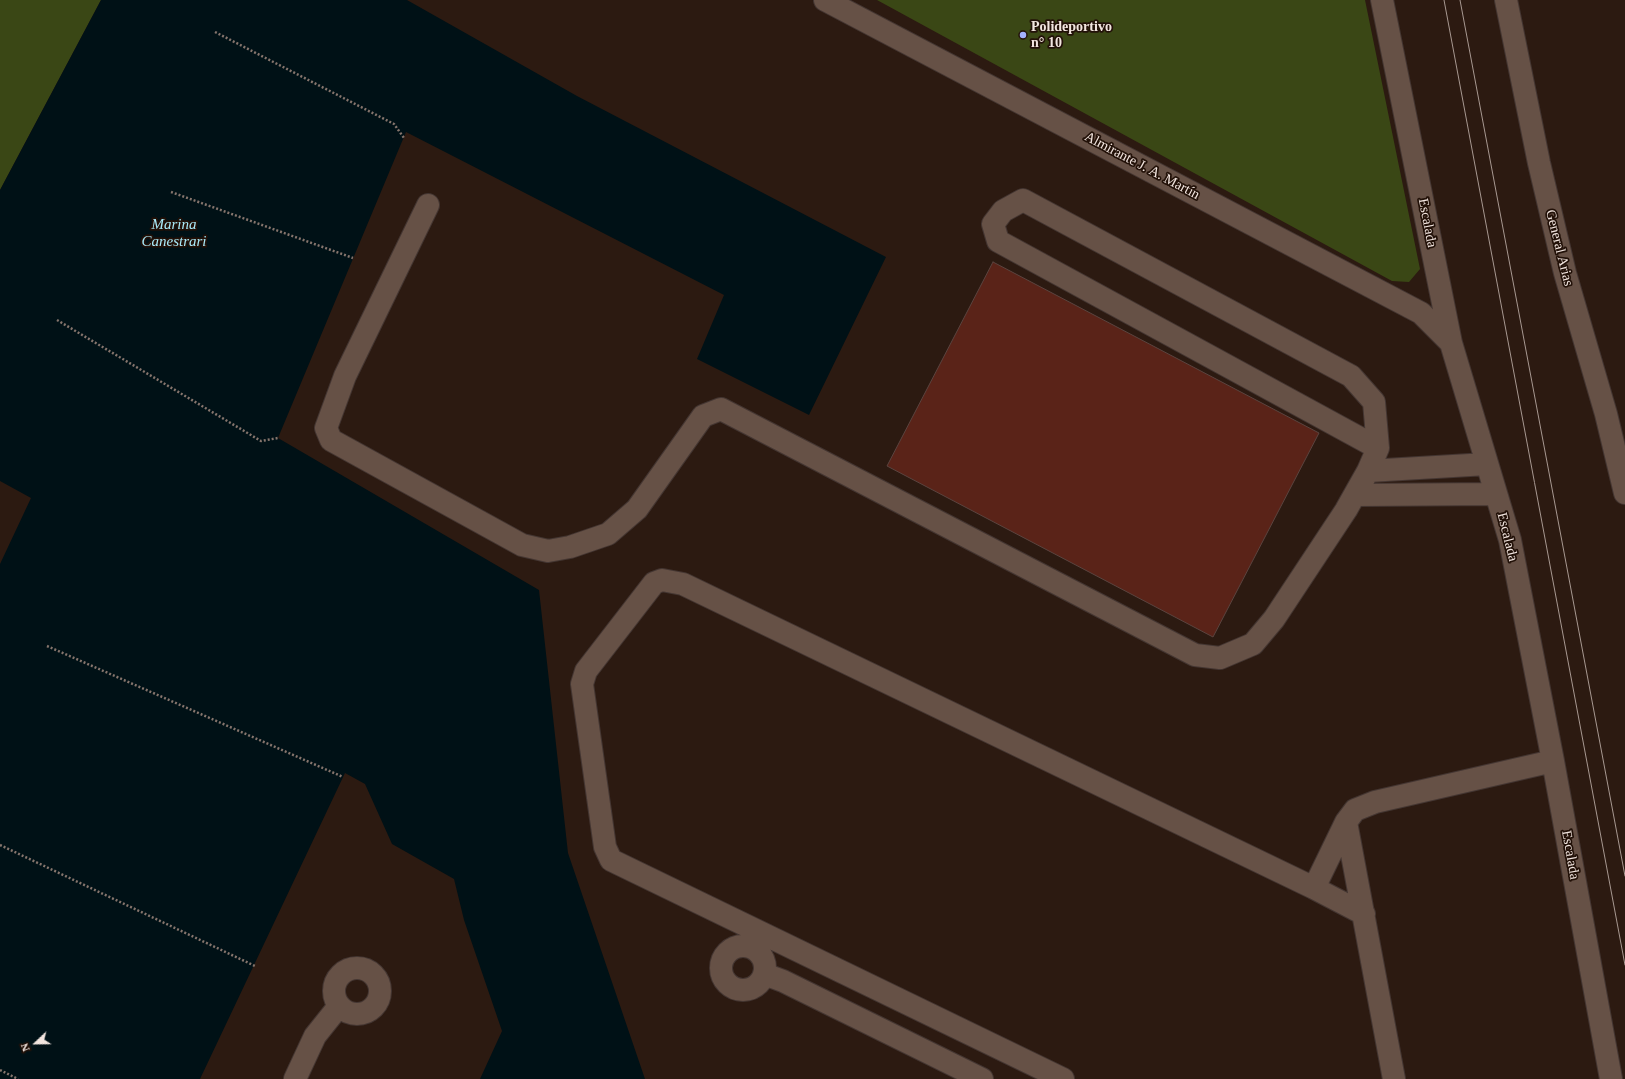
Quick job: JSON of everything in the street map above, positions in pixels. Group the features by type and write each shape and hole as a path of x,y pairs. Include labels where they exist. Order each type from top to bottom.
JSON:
{"street":[{"name":"Almirante J. A. Martín","path":"825,0 1422,313 1451,342"},
{"name":"Escalada","path":"1382,0 1451,342 1510,540 1611,1079"},
{"name":"General Arias","path":"1506,0 1539,163 1565,273 1606,414 1625,493"},
{"path":"428,205 344,376 326,428 331,440 522,545 548,551 570,547 608,534 637,509 703,416 721,409 1195,655 1220,658 1253,644 1274,620 1355,495 1368,471 1378,448 1374,402 1351,376 1023,200 1003,211 993,224 998,241 1378,448"},
{"path":"1606,414 1625,424"},
{"path":"1368,471 1487,464"},
{"path":"1355,495 1496,494"},
{"path":"1063,1079 611,860 605,847 582,684 586,671 654,583 662,580 682,584 1314,888 1364,914"},
{"path":"1314,888 1346,822 1355,810 1375,802 1552,761"},
{"path":"1346,822 1394,1079"},
{"path":"764,974 782,981 982,1079"},
{"path":"295,1079 315,1036 339,1006"}],"path":[{"path":"215,32 394,124 404,138"},
{"path":"171,192 353,258"},
{"path":"57,320 261,441 278,438"},
{"path":"47,646 343,777"},
{"path":"0,845 255,966"},
{"path":"0,1070 18,1079"}],"green space":[{"path":"0,0 101,0 0,190"},
{"path":"877,0 1365,0 1420,269 1409,282 1392,281"}],"water":[{"name":"Marina Canestrari","path":"101,0 407,0 577,96 886,257 809,415 697,359 724,295 406,132 278,438 539,590 568,853 645,1079 480,1079 502,1031 464,920 454,879 392,844 365,784 345,773 200,1079 0,1079 0,564 31,498 0,481 0,190"}],"building":[{"path":"993,262 1319,433 1213,637 887,466"}],"tram line":[{"path":"1444,0 1625,965"},
{"path":"1460,0 1625,876"}],"place":[{"name":"Polideportivo n° 10","path":"1023,35"}]}
